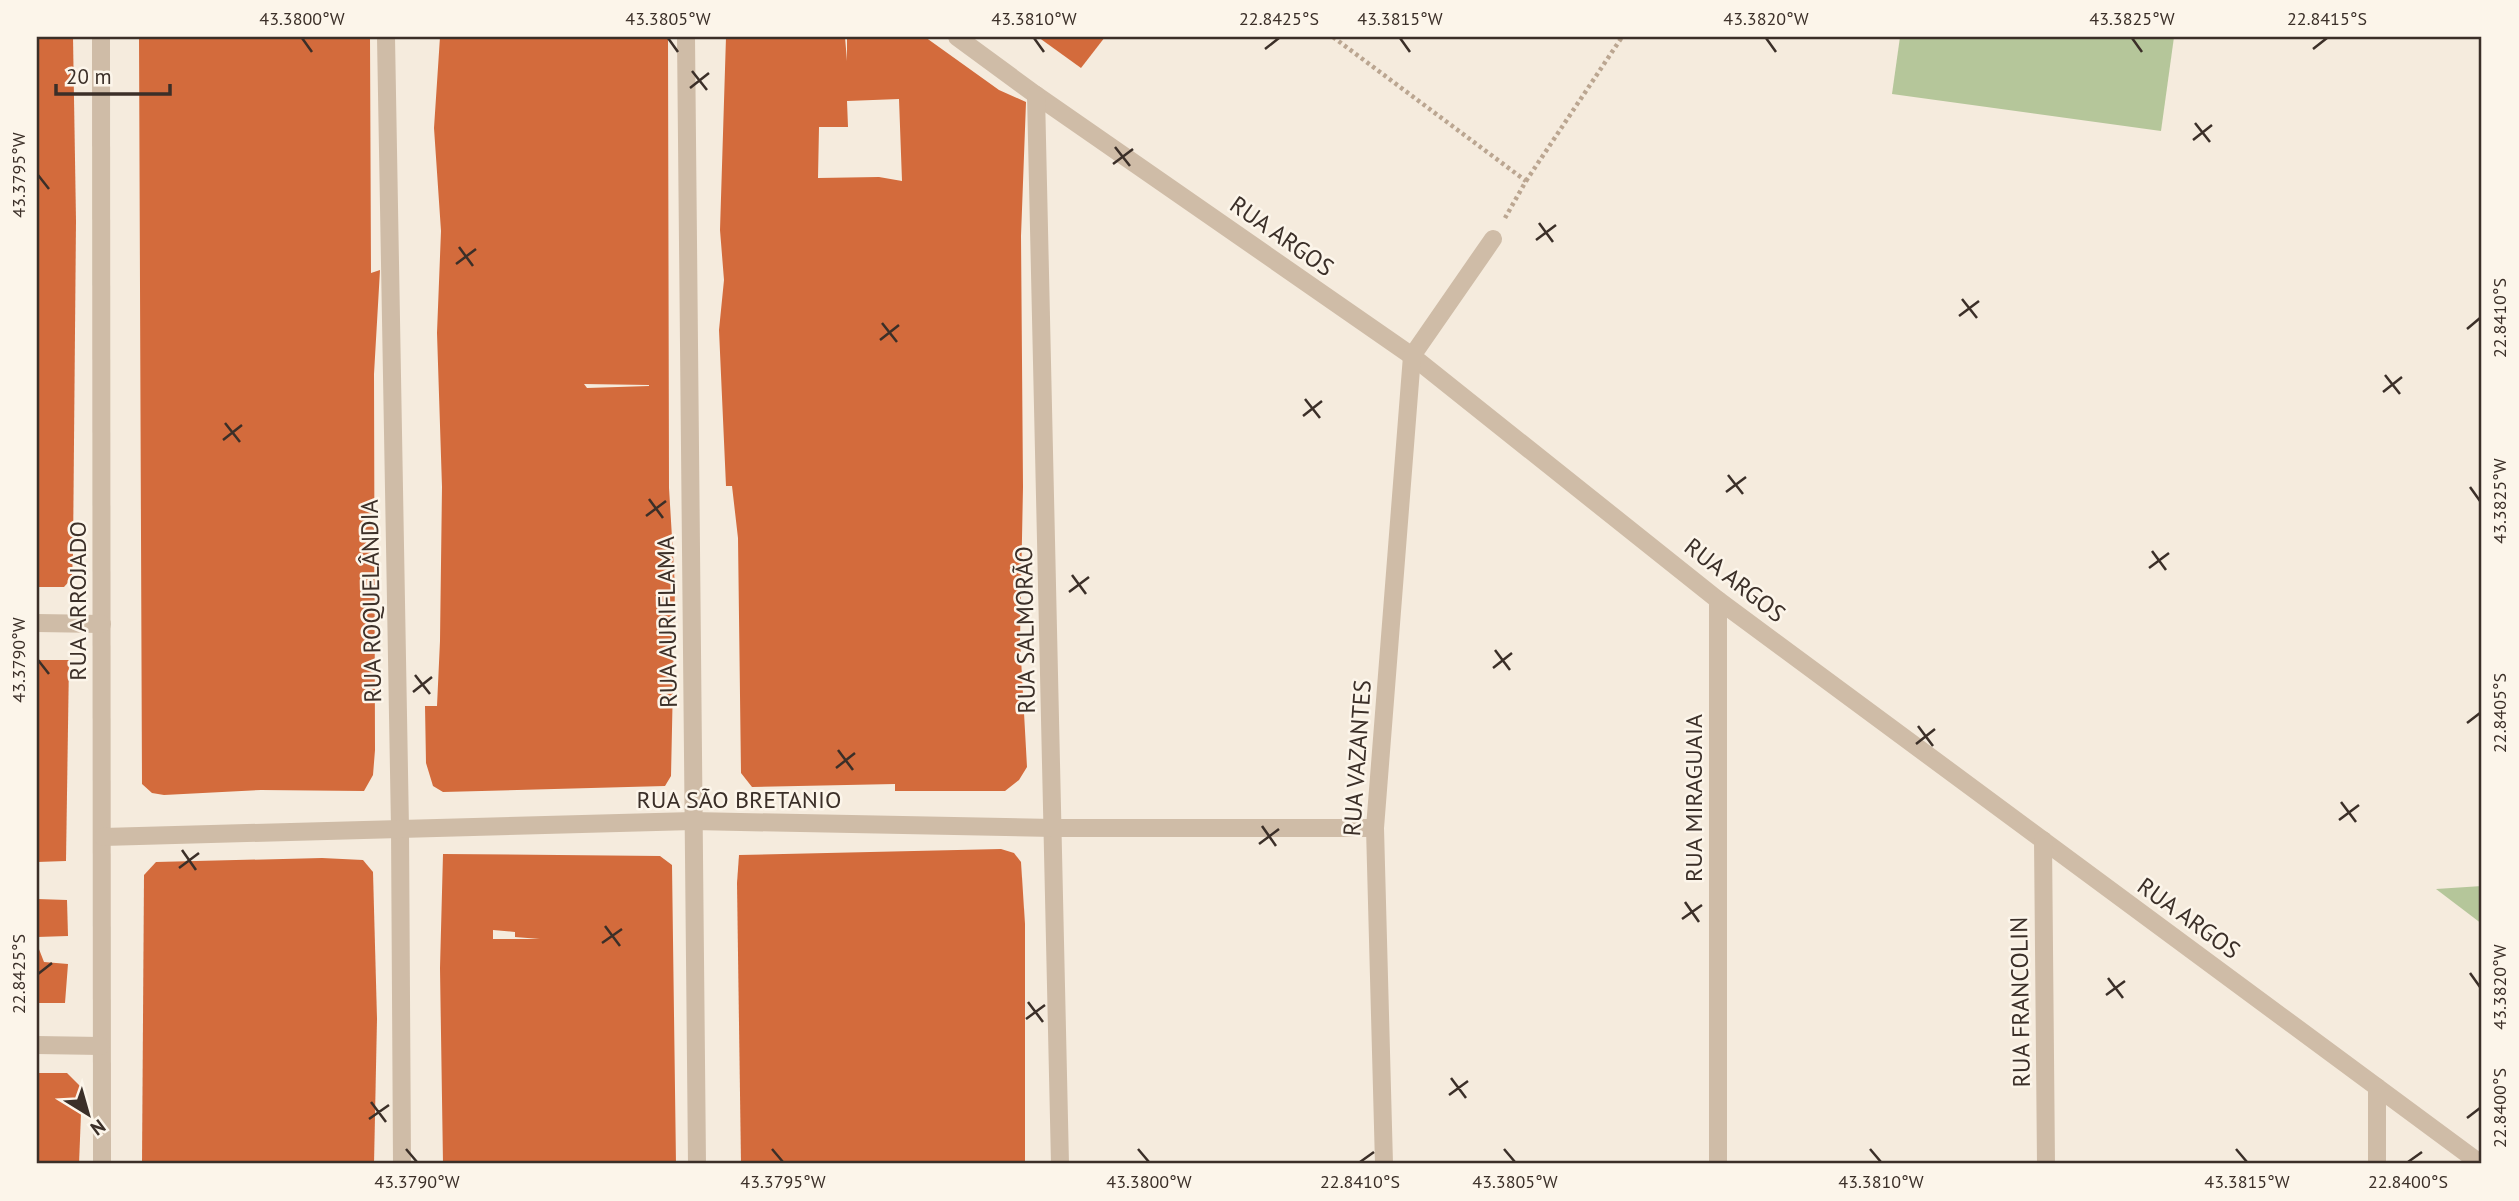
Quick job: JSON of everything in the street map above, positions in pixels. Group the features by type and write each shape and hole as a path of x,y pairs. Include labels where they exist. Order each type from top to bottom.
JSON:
{"street":[{"name":"RUA ARROJADO","path":"101,37 102,1164"},
{"name":"RUA ROQUELÂNDIA","path":"386,37 400,828 401,1164"},
{"name":"RUA AURIFLAMA","path":"686,37 697,1164"},
{"name":"RUA ARGOS","path":"957,37 1036,95 1412,356 1718,600 2481,1164"},
{"name":"RUA SALMORÃO","path":"1036,95 1060,1164"},
{"path":"1412,356 1493,239"},
{"name":"RUA VAZANTES","path":"1384,1164 1375,828 1412,356"},
{"name":"RUA MIRAGUAIA","path":"1718,600 1718,1164"},
{"path":"37,623 102,624"},
{"name":"RUA SÃO BRETANIO","path":"103,837 693,821 1054,828 1375,828"},
{"name":"RUA FRANCOLIN","path":"2043,840 2046,1164"},
{"path":"37,1045 101,1046"},
{"path":"2377,1087 2377,1164"}],"path":[{"path":"1333,37 1526,181"},
{"path":"1493,239 1526,181 1622,37"}],"green space":[{"path":"1900,37 2174,37 2161,131 1892,94"},
{"path":"2482,886 2482,924 2436,889"}],"building":[{"path":"37,37 73,37 76,221 73,553 72,578 64,587 37,587"},
{"path":"139,37 370,37 371,273 380,270 374,374 375,750 373,775 364,791 261,790 164,795 152,793 142,784"},
{"path":"440,37 668,37 669,488 675,587 671,776 665,786 443,792 433,786 426,763 425,706 437,706 442,487 437,333 441,231 434,128","holes":["584,384 649,385 587,388"]},
{"path":"726,37 845,37 847,61 847,37 925,37 999,90 1026,102 1021,236 1023,487 1020,640 1027,767 1019,780 1005,791 895,791 895,784 752,787 741,773 738,538 732,486 726,486 719,330 724,280 720,230","holes":["899,99 902,181 879,177 818,178 819,127 848,127 847,101"]},
{"path":"1038,37 1105,37 1081,68"},
{"path":"37,660 69,660 66,861 37,862"},
{"path":"1001,849 1014,853 1021,862 1025,924 1025,1164 741,1164 737,883 739,855"},
{"path":"443,854 660,856 672,865 676,1164 443,1164 440,968","holes":["493,930 515,932 515,937 540,939 493,939"]},
{"path":"322,858 363,860 373,872 377,1019 374,1164 142,1164 144,875 156,862"},
{"path":"37,899 67,900 68,936 37,937"},
{"path":"37,944 44,962 68,964 65,1003 37,1003"},
{"path":"37,1073 67,1073 82,1088 79,1164 37,1164"}]}
